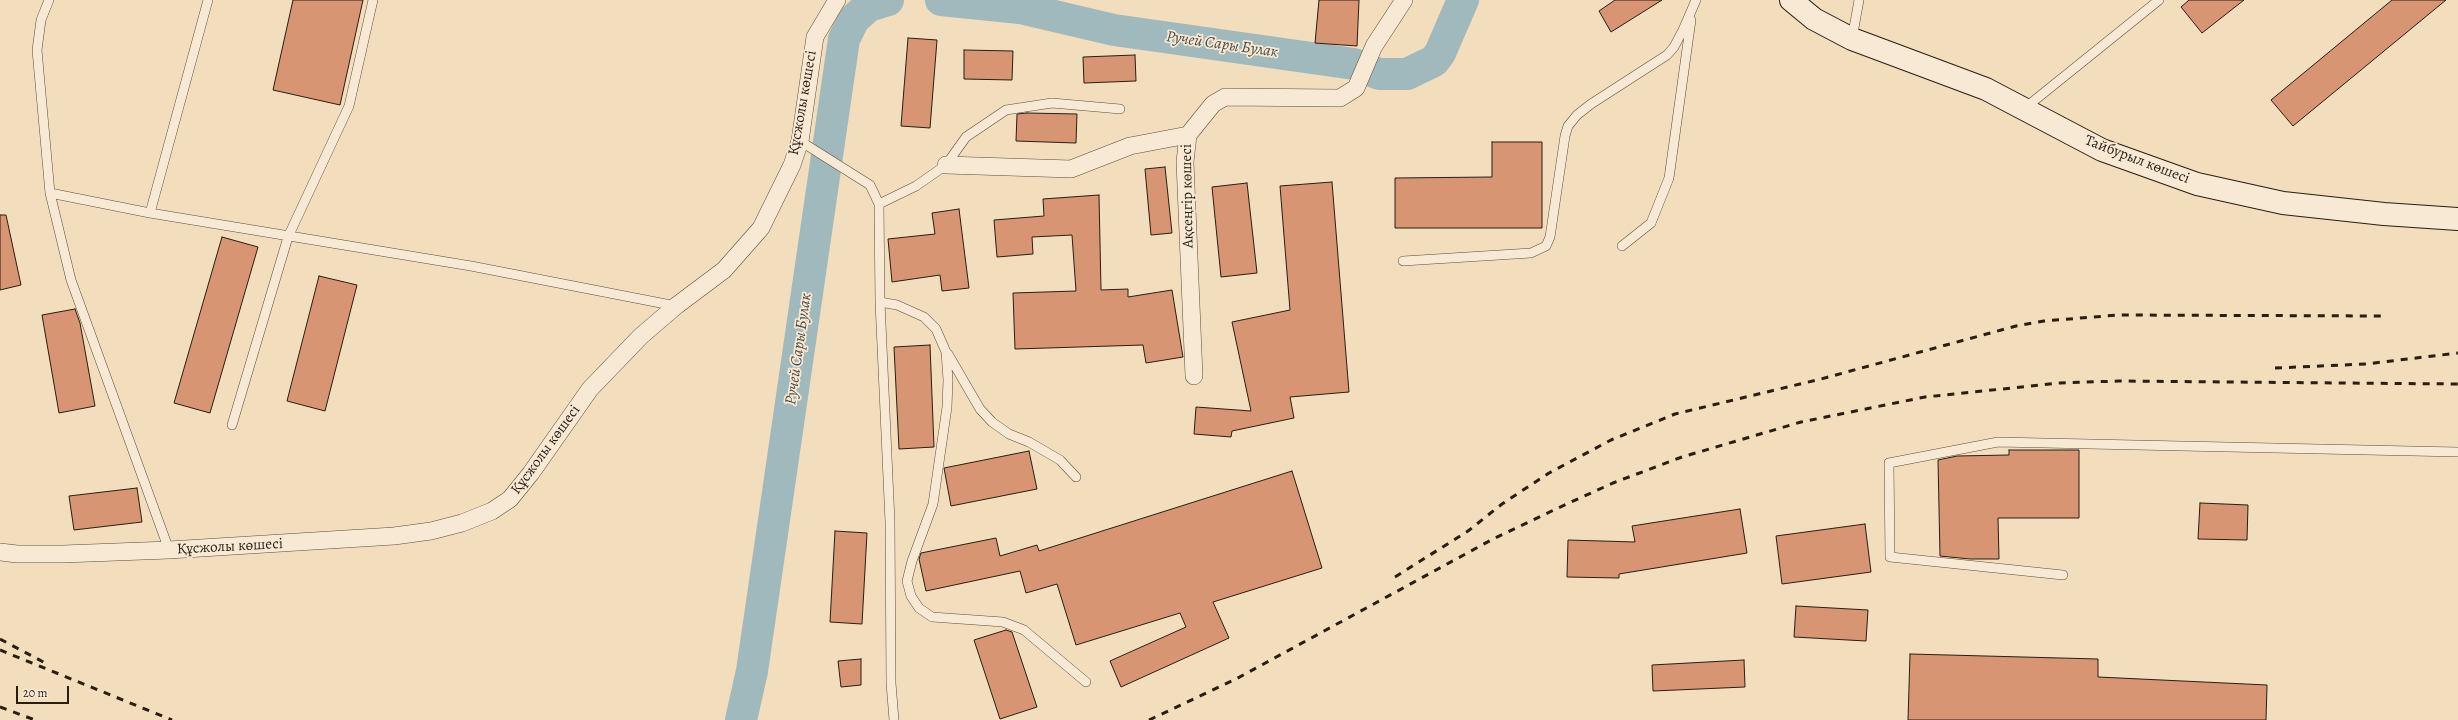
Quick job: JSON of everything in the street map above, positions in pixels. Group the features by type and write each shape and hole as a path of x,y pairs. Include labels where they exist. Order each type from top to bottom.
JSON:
{"main road":[{"name":"Тайбурыл көшесі","path":"1791,0 1814,19 1852,39 1986,89 2102,150 2197,184 2283,203 2384,214 2458,219"}],"street":[{"name":"Құсжолы көшесі","path":"0,552 48,554 169,550 394,536 431,531 462,523 492,511 514,494 590,389 642,336 676,306 724,270 762,228 792,165 800,141 814,37 837,0"},
{"name":"Ақсеңгір көшесі","path":"1194,376 1185,162 1188,135 1213,104 1225,97 1340,98 1356,88 1374,46 1404,0"},
{"path":"946,165 1071,169 1130,146 1188,135"}],"lane":[{"path":"49,0 41,20 37,50 50,193 71,280 169,550"},
{"path":"150,213 208,0"},
{"path":"232,426 288,237 349,106 373,0"},
{"path":"1852,39 1859,0"},
{"path":"2024,109 2159,0"},
{"path":"1622,246 1651,223 1669,178 1695,1"},
{"path":"1403,261 1531,254 1546,246 1550,237 1564,136 1568,126 1577,114 1667,55 1674,47 1683,30 1695,1"},
{"path":"879,204 916,186 946,165 966,137 1006,110 1052,103 1120,109"},
{"path":"800,141 870,185 879,204 880,302 890,522 891,683 894,720"},
{"path":"50,193 150,213 288,237 471,266 676,306"},
{"path":"880,302 898,304 924,317 936,329 946,352 980,409 992,422 1009,434 1029,442 1060,460 1076,477"},
{"path":"946,352 948,380 947,407 933,504 912,561 907,581 911,596 919,608 932,617 1003,622 1024,630 1086,682"},
{"path":"2063,575 1890,556 1889,463 1998,442 2458,452"}],"building":[{"path":"293,0 363,0 340,105 273,90"},
{"path":"1319,0 1359,0 1357,46 1315,43"},
{"path":"1615,0 1662,0 1611,32 1599,11"},
{"path":"2189,0 2244,0 2202,33 2181,7"},
{"path":"2392,0 2446,0 2293,126 2271,100"},
{"path":"908,38 937,40 930,128 901,126"},
{"path":"964,50 1013,51 1012,80 964,79"},
{"path":"1135,55 1136,81 1084,83 1083,57"},
{"path":"1017,114 1077,114 1076,143 1016,141"},
{"path":"1492,142 1542,142 1542,228 1395,228 1395,178 1492,177"},
{"path":"1165,167 1172,233 1151,235 1145,169"},
{"path":"1332,182 1349,392 1290,397 1294,418 1232,431 1231,437 1194,434 1196,407 1251,411 1232,322 1290,310 1280,186"},
{"path":"1247,183 1257,273 1221,277 1212,187"},
{"path":"1099,195 1101,290 1128,289 1128,297 1172,290 1183,357 1146,363 1143,345 1015,349 1013,293 1076,291 1072,235 1032,237 1033,254 997,257 994,220 1044,216 1043,199"},
{"path":"959,209 969,288 942,291 940,275 892,282 888,239 935,234 932,213"},
{"path":"0,215 6,215 21,285 0,290"},
{"path":"222,237 258,247 210,413 174,403"},
{"path":"319,276 357,285 325,411 287,401"},
{"path":"75,309 80,323 95,406 59,413 42,315"},
{"path":"930,345 934,447 899,449 894,347"},
{"path":"2009,450 2079,450 2079,518 1998,518 1999,559 1970,559 1940,556 1938,460 1957,456 2009,455"},
{"path":"1029,451 1037,489 951,506 944,468"},
{"path":"1292,471 1322,568 1213,602 1229,638 1121,687 1110,661 1186,627 1180,613 1076,645 1057,584 1026,593 1020,571 926,591 919,559 921,553 996,538 1000,556 1037,545 1039,551"},
{"path":"137,488 142,522 74,530 69,496"},
{"path":"2200,503 2248,505 2247,540 2198,539"},
{"path":"1740,509 1747,553 1619,574 1619,578 1567,577 1568,540 1635,542 1632,526"},
{"path":"1865,524 1871,572 1782,584 1776,536"},
{"path":"835,531 867,533 862,624 830,622"},
{"path":"1796,606 1868,610 1866,641 1794,637"},
{"path":"1006,630 1012,632 1037,707 1000,719 974,640"},
{"path":"1910,654 2098,659 2098,677 2267,685 2266,720 1908,720"},
{"path":"861,659 861,685 841,687 838,661"},
{"path":"1744,660 1745,687 1653,691 1652,665"}],"waterway":[{"name":"Ручей Сары Булак","path":"741,720 752,671 844,39 854,19 869,6 888,0"},
{"name":"Ручей Сары Булак","path":"941,0 1020,8 1114,30 1354,64 1379,74 1407,74 1434,61 1440,53 1463,0"}],"railway":[{"path":"1395,577 1468,531 1502,504 1549,473 1611,440 1675,414 1821,379 2016,326 2044,321 2118,315 2385,316"},
{"path":"2275,368 2366,364 2458,353"},
{"path":"1149,720 1236,679 1493,539 1558,508 1613,483 1682,457 1801,422 1925,397 2060,383 2119,381 2458,384"},
{"path":"0,639 49,665"},
{"path":"0,650 172,720"},
{"path":"0,707 35,720"}]}
